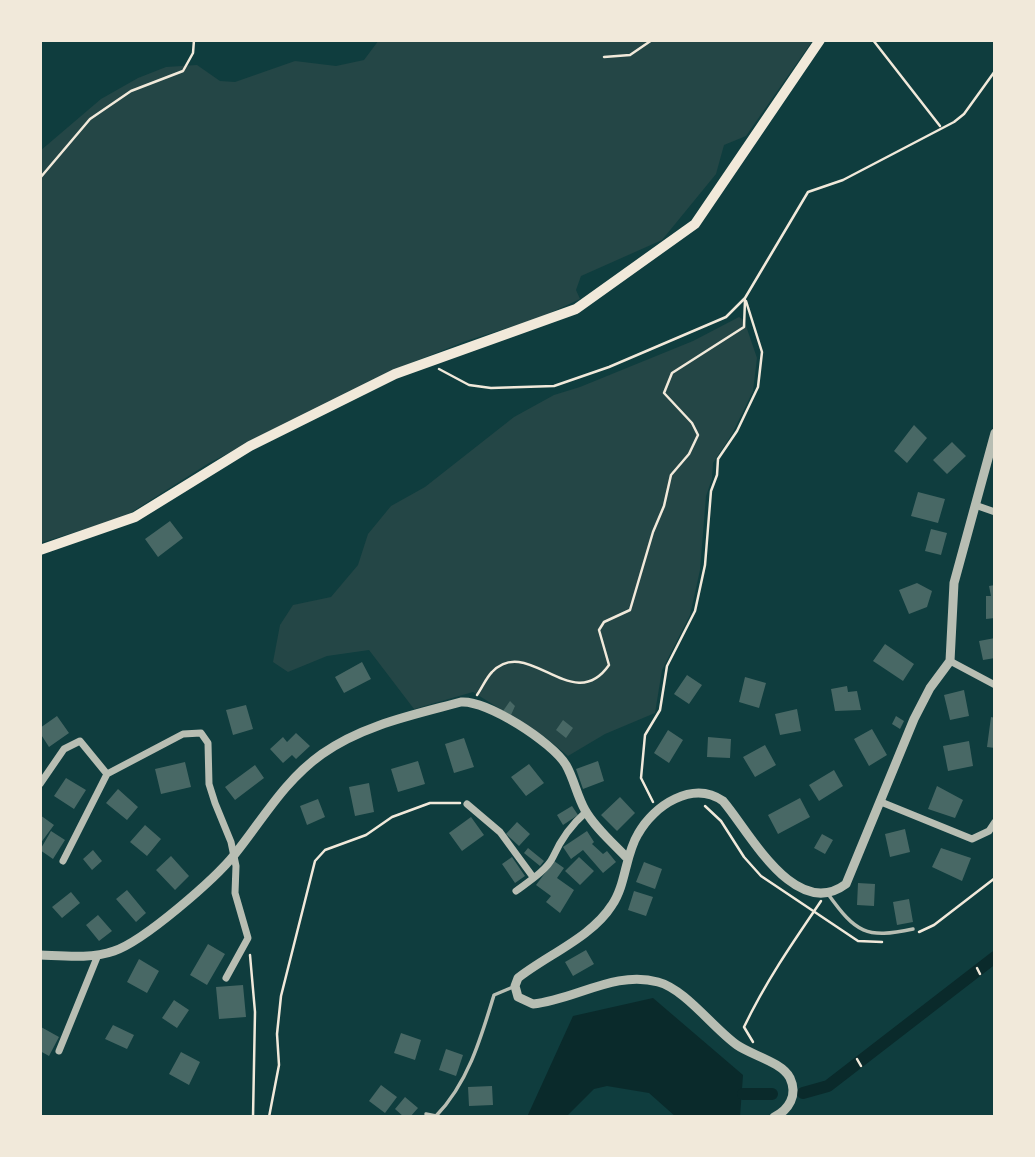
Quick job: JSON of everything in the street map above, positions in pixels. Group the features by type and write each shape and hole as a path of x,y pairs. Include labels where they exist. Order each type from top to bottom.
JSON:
{"main road":[{"path":"40,550 135,517 250,446 329,405 427,362 576,309 695,224 820,40"}],"street":[{"path":"774,1117 786,1110 791,1103 791,1079 784,1069 735,1044 679,995 658,982 634,978 533,1004 518,997 515,986 518,978 599,920 613,904 638,832 655,814 682,794 698,792 715,795 743,824 775,871 792,883 827,892 836,891 846,884 914,719 930,688 950,661 954,583 995,433"},
{"path":"975,505 995,512"},
{"path":"950,661 995,685"},
{"path":"40,956 98,955 115,951 142,935 233,856 289,783 322,754 377,725 474,701 553,750 565,764 586,812 628,859"},
{"path":"63,861 107,774 183,734 201,733 208,743 209,784 233,856 235,893 248,938 226,978"},
{"path":"40,784 64,749 80,741 107,774"},
{"path":"881,802 972,839 989,831 995,822"},
{"path":"467,804 500,832 533,877"},
{"path":"516,891 553,857 555,849 573,824 586,812"},
{"path":"59,1051 98,955"}],"lane":[{"path":"827,892 845,918 861,931 884,935 913,929"},
{"path":"426,1114 436,1116 449,1103 469,1068 494,995 515,986"}],"path":[{"path":"40,178 90,119 131,92 183,71 193,53 194,40"},
{"path":"604,57 630,55 652,40"},
{"path":"873,40 941,126"},
{"path":"427,362 468,385 491,388 554,386 609,367 726,317 745,298 808,192 843,180 964,114 995,71"},
{"path":"474,701 492,672 507,662 533,664 569,683 588,681 602,675 609,665 599,630 604,622 629,610 653,532 664,506 671,475 689,454 698,435 692,423 664,393 672,373 744,327 745,298"},
{"path":"655,814 642,778 645,735 660,710 667,666 695,611 705,565 711,491 718,475 718,459 737,431 758,387 762,352 745,298"},
{"path":"270,1117 279,1065 277,1034 281,996 315,861 324,850 366,835 392,817 412,809 430,803 467,804"},
{"path":"764,1060 744,1027 775,968 827,892"},
{"path":"248,938 256,1012 253,1117"},
{"path":"977,968 980,974"},
{"path":"857,1059 862,1066"}],"shaded area":[{"path":"379,40 813,40 746,136 724,145 716,174 662,240 581,276 576,290 580,299 539,318 466,341 396,369 209,463 124,517 40,543 40,151 101,99 138,78 166,67 197,65 220,81 235,82 295,61 336,66 364,60"},
{"path":"739,317 744,320 757,358 753,391 732,434 713,463 712,479 706,496 700,570 690,615 662,670 655,713 605,734 568,756 545,737 473,692 414,709 369,650 327,656 288,672 273,662 280,625 293,605 331,597 358,565 368,534 391,506 425,487 514,417 554,395 693,341"},
{"path":"653,998 743,1075 740,1117 676,1117 649,1093 607,1086 594,1089 566,1117 527,1117 573,1016"}],"building":[{"path":"914,425 927,438 907,463 894,451"},
{"path":"952,442 966,456 947,474 933,460"},
{"path":"918,492 945,499 938,523 911,516"},
{"path":"170,521 183,538 158,557 145,539"},
{"path":"931,529 947,533 941,555 925,551"},
{"path":"917,583 932,591 927,607 909,614 899,590"},
{"path":"995,585 995,618 986,619 986,596 991,596 989,586"},
{"path":"995,638 995,658 983,660 979,641"},
{"path":"885,644 914,664 903,681 873,661"},
{"path":"362,662 371,679 344,693 335,677"},
{"path":"687,675 702,685 689,704 674,694"},
{"path":"745,677 766,683 759,708 739,702"},
{"path":"847,686 848,692 857,691 861,710 835,711 831,689"},
{"path":"964,690 969,716 950,720 944,695"},
{"path":"510,701 515,706 511,715 503,711"},
{"path":"246,705 253,729 233,735 226,710"},
{"path":"797,709 801,731 780,735 775,714"},
{"path":"57,716 69,733 49,747 40,733 40,728"},
{"path":"896,716 904,721 900,729 892,724"},
{"path":"991,717 995,718 995,748 987,747"},
{"path":"563,720 573,728 566,738 556,730"},
{"path":"872,729 887,755 869,766 854,739"},
{"path":"668,730 683,740 669,763 654,753"},
{"path":"296,733 310,746 296,759 292,755 283,763 270,749 283,737 287,742"},
{"path":"708,737 731,739 730,758 707,757"},
{"path":"464,738 474,767 454,773 445,744"},
{"path":"969,741 973,766 948,771 943,746"},
{"path":"765,745 776,765 755,777 743,757"},
{"path":"418,761 425,784 398,792 391,769"},
{"path":"598,761 604,781 583,789 576,769"},
{"path":"185,762 191,787 161,794 155,769"},
{"path":"529,764 544,783 526,796 511,777"},
{"path":"255,765 264,778 235,800 225,787"},
{"path":"834,770 843,786 819,801 809,785"},
{"path":"66,778 86,790 74,809 54,796"},
{"path":"369,783 374,812 355,816 349,787"},
{"path":"937,786 963,800 955,818 928,809"},
{"path":"118,789 138,807 127,820 106,803"},
{"path":"620,797 635,813 617,831 601,815"},
{"path":"800,798 810,817 778,834 768,815"},
{"path":"318,799 325,817 307,825 300,806"},
{"path":"572,806 578,815 563,825 557,815"},
{"path":"40,815 54,825 40,844"},
{"path":"471,817 484,835 462,851 449,833"},
{"path":"517,822 530,834 519,846 506,834"},
{"path":"145,825 161,839 147,856 130,842"},
{"path":"905,829 910,852 890,857 885,834"},
{"path":"51,831 65,840 53,859 40,850"},
{"path":"587,831 594,842 592,844 603,854 607,851 616,862 603,873 583,850 571,859 563,847"},
{"path":"822,834 833,840 825,854 814,848"},
{"path":"528,848 544,861 540,866 524,853"},
{"path":"941,848 971,858 962,881 932,867"},
{"path":"93,850 102,861 92,870 83,859"},
{"path":"171,856 189,876 175,890 156,870"},
{"path":"512,857 525,876 515,883 502,864"},
{"path":"579,857 594,871 580,885 565,871"},
{"path":"554,861 564,868 557,878 574,890 560,913 546,902 551,896 536,885"},
{"path":"644,862 662,869 655,889 636,882"},
{"path":"858,883 875,884 874,906 857,905"},
{"path":"127,890 146,913 136,922 116,899"},
{"path":"634,891 653,897 646,916 628,910"},
{"path":"71,892 80,903 62,918 52,907"},
{"path":"909,899 913,922 897,925 893,902"},
{"path":"98,915 112,931 99,941 86,925"},
{"path":"208,944 225,954 207,985 190,975"},
{"path":"586,950 594,964 573,976 565,962"},
{"path":"139,959 159,971 147,993 127,982"},
{"path":"243,985 246,1017 219,1019 216,987"},
{"path":"174,1000 189,1010 177,1028 162,1018"},
{"path":"113,1025 134,1035 127,1049 105,1039"},
{"path":"41,1027 59,1037 49,1056 40,1051"},
{"path":"401,1033 421,1040 415,1060 394,1053"},
{"path":"446,1049 463,1055 456,1076 439,1070"},
{"path":"181,1052 200,1062 189,1085 169,1074"},
{"path":"381,1085 397,1097 385,1113 369,1101"},
{"path":"492,1086 493,1105 469,1106 468,1087"},
{"path":"405,1097 418,1108 410,1117 404,1117 395,1109"}],"waterway":[{"path":"803,1093 828,1086 995,957"},
{"path":"743,1094 772,1094"}]}
